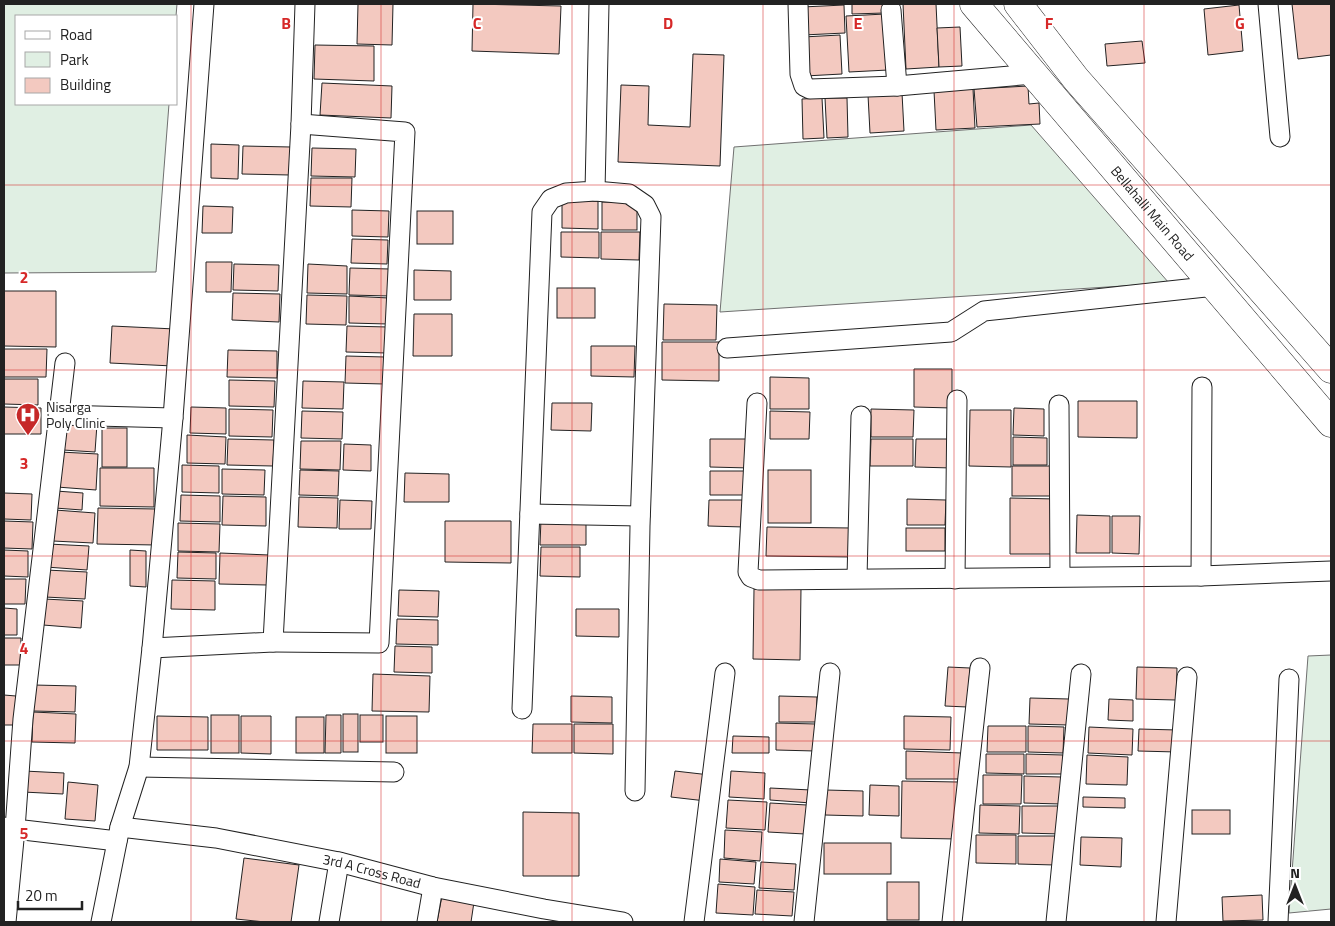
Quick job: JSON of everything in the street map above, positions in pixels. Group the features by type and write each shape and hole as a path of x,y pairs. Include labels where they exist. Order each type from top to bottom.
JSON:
{"main road":[{"name":"Bellahalli Main Road","path":"974,4 1331,423"},
{"path":"1025,4 1076,79 1331,369"}],"street":[{"path":"101,922 119,834 139,767 173,418 204,4"},
{"path":"273,642 301,124 305,4"},
{"path":"596,191 599,4"},
{"path":"798,4 800,74 804,86 810,89 897,86 1034,74"},
{"path":"1268,4 1280,137"},
{"path":"891,10 897,86"},
{"path":"152,648 273,642 378,643 405,132 301,124"},
{"path":"522,709 542,212 551,199 566,193 596,191 629,194 646,205 651,217 640,516 635,791"},
{"path":"727,348 951,332 984,311 1215,286"},
{"path":"6,922 9,828 65,363"},
{"path":"1201,576 1202,387"},
{"path":"955,579 957,400"},
{"path":"757,403 748,572 751,577 759,580 1201,576 1331,571"},
{"path":"1059,404 1060,576"},
{"path":"58,415 173,418"},
{"path":"857,578 861,416"},
{"path":"530,514 640,516"},
{"path":"952,922 980,668"},
{"path":"694,922 726,673"},
{"path":"804,922 830,673"},
{"path":"1056,922 1081,674"},
{"path":"1166,922 1187,677"},
{"path":"1278,922 1289,679"},
{"path":"139,767 394,772"},
{"name":"3rd A Cross Road","path":"9,828 216,838 339,862 544,916 623,922"},
{"path":"329,922 339,862"},
{"path":"427,922 433,887"}],"green space":[{"path":"4,4 177,4 176,15 15,15 15,105 169,105 156,272 4,273"},
{"path":"1031,125 1169,283 720,312 734,147"},
{"path":"1331,655 1331,909 1289,913 1308,656"}],"building":[{"path":"358,4 393,4 392,45 357,44"},
{"path":"473,4 561,6 559,54 472,51"},
{"path":"852,4 884,4 884,13 852,14"},
{"path":"903,4 936,4 939,67 906,69"},
{"path":"1292,4 1331,4 1331,55 1298,59"},
{"path":"844,5 845,33 803,35 802,7"},
{"path":"1239,5 1243,51 1208,55 1204,9"},
{"path":"885,14 888,70 849,72 846,16"},
{"path":"960,27 962,66 939,67 937,28"},
{"path":"840,35 842,74 805,76 803,37"},
{"path":"1142,41 1145,63 1107,66 1105,44"},
{"path":"315,45 374,46 374,81 314,79"},
{"path":"693,54 724,55 720,166 618,162 621,85 649,86 648,125 690,127"},
{"path":"322,83 392,86 391,118 320,115"},
{"path":"1028,86 1029,104 1039,103 1040,124 977,127 974,89"},
{"path":"973,89 975,128 936,130 934,91"},
{"path":"902,93 904,131 870,133 868,95"},
{"path":"822,98 824,138 803,139 802,99"},
{"path":"825,98 847,98 848,137 827,138"},
{"path":"211,144 239,145 238,179 211,178"},
{"path":"243,146 291,147 290,175 242,174"},
{"path":"312,148 356,149 355,177 311,176"},
{"path":"311,178 352,178 351,207 310,206"},
{"path":"562,201 598,201 598,229 562,228"},
{"path":"602,202 637,202 637,230 602,230"},
{"path":"203,206 233,207 232,233 202,233"},
{"path":"352,210 389,211 388,237 352,236"},
{"path":"417,211 453,211 453,244 417,244"},
{"path":"561,232 599,232 599,258 561,257"},
{"path":"601,232 640,232 639,260 601,259"},
{"path":"352,239 388,240 387,264 351,263"},
{"path":"206,262 232,262 231,292 206,292"},
{"path":"234,264 279,265 278,291 233,290"},
{"path":"308,264 347,266 347,294 307,293"},
{"path":"350,268 390,269 390,296 349,295"},
{"path":"414,270 451,271 451,300 414,300"},
{"path":"557,288 595,288 595,318 557,318"},
{"path":"4,291 56,291 56,347 4,346"},
{"path":"233,293 280,294 279,322 232,320"},
{"path":"307,295 347,296 346,325 306,324"},
{"path":"349,296 389,298 388,324 349,323"},
{"path":"664,304 717,305 716,340 663,340"},
{"path":"414,314 452,314 452,356 413,356"},
{"path":"112,326 175,329 173,366 110,363"},
{"path":"347,326 388,327 387,353 346,352"},
{"path":"662,342 719,342 719,381 662,380"},
{"path":"591,346 635,346 634,377 591,376"},
{"path":"4,349 47,349 46,377 4,377"},
{"path":"228,350 277,351 277,378 227,377"},
{"path":"346,356 385,357 384,384 345,383"},
{"path":"914,369 952,369 952,408 914,407"},
{"path":"770,377 809,378 809,409 770,409"},
{"path":"4,379 38,379 38,405 4,404"},
{"path":"229,380 275,381 274,407 229,406"},
{"path":"303,381 344,382 343,409 302,408"},
{"path":"1078,401 1137,401 1137,438 1078,437"},
{"path":"552,403 592,403 591,431 551,430"},
{"path":"4,407 41,408 41,434 4,434"},
{"path":"191,407 226,408 226,434 190,433"},
{"path":"1014,408 1044,409 1044,436 1013,435"},
{"path":"229,409 273,410 272,437 229,436"},
{"path":"871,409 914,410 913,437 871,437"},
{"path":"970,410 1011,410 1011,467 969,466"},
{"path":"302,411 343,412 342,439 301,438"},
{"path":"770,411 810,412 809,439 770,439"},
{"path":"65,422 97,424 95,452 63,450"},
{"path":"102,428 127,428 127,467 102,467"},
{"path":"187,435 226,437 225,464 187,463"},
{"path":"1013,437 1047,438 1047,465 1013,465"},
{"path":"228,439 274,440 273,466 227,465"},
{"path":"710,439 750,439 750,468 710,467"},
{"path":"871,439 913,439 913,466 870,466"},
{"path":"916,439 952,439 952,468 915,467"},
{"path":"301,441 341,441 340,470 300,469"},
{"path":"344,444 371,445 371,471 343,470"},
{"path":"60,452 98,454 96,490 57,487"},
{"path":"182,465 219,466 219,493 182,492"},
{"path":"1012,466 1051,466 1051,496 1012,496"},
{"path":"100,468 154,468 154,507 100,506"},
{"path":"222,469 265,470 264,495 222,494"},
{"path":"300,470 339,471 338,496 299,495"},
{"path":"768,470 811,470 811,523 768,523"},
{"path":"710,471 745,471 744,495 710,495"},
{"path":"405,473 449,474 449,502 404,502"},
{"path":"56,491 83,493 82,510 55,508"},
{"path":"4,493 32,494 31,520 4,519"},
{"path":"181,495 220,496 220,522 180,521"},
{"path":"223,496 266,497 266,526 222,525"},
{"path":"299,497 338,498 337,528 298,527"},
{"path":"1010,498 1056,499 1056,554 1010,554"},
{"path":"907,499 946,500 945,525 907,525"},
{"path":"340,500 372,501 371,529 339,529"},
{"path":"709,500 744,500 744,527 708,526"},
{"path":"98,508 157,509 156,545 97,544"},
{"path":"55,510 95,513 93,543 53,541"},
{"path":"1077,515 1110,516 1110,553 1076,553"},
{"path":"1112,516 1140,516 1139,554 1112,553"},
{"path":"541,519 586,519 586,545 540,545"},
{"path":"4,521 33,522 32,549 4,548"},
{"path":"445,521 511,521 511,563 445,562"},
{"path":"178,523 220,524 219,552 178,551"},
{"path":"767,527 852,528 852,557 766,556"},
{"path":"906,528 945,528 945,551 906,551"},
{"path":"48,544 89,546 87,570 46,567"},
{"path":"541,547 580,547 580,577 540,576"},
{"path":"4,550 28,551 28,577 4,576"},
{"path":"130,550 146,551 146,587 130,586"},
{"path":"178,552 216,553 216,579 177,578"},
{"path":"220,553 269,555 267,585 219,584"},
{"path":"46,570 87,572 85,599 45,597"},
{"path":"4,579 26,579 25,604 4,604"},
{"path":"172,580 215,581 215,610 171,609"},
{"path":"754,589 801,589 800,660 753,659"},
{"path":"399,590 439,591 438,617 398,616"},
{"path":"44,599 83,601 81,628 43,625"},
{"path":"4,608 17,609 17,635 4,635"},
{"path":"576,609 619,609 619,637 576,636"},
{"path":"397,619 438,620 438,645 396,644"},
{"path":"4,638 21,638 20,665 4,665"},
{"path":"395,646 432,647 432,673 394,672"},
{"path":"948,667 970,668 967,707 945,706"},
{"path":"1137,667 1177,668 1176,700 1136,699"},
{"path":"373,674 430,676 429,712 372,711"},
{"path":"34,685 76,686 75,712 33,711"},
{"path":"4,695 16,696 16,725 4,725"},
{"path":"571,696 612,697 612,723 571,722"},
{"path":"779,696 817,697 816,722 779,722"},
{"path":"1030,698 1069,699 1069,725 1029,724"},
{"path":"1109,699 1133,700 1133,721 1108,720"},
{"path":"33,712 76,714 75,743 32,742"},
{"path":"343,714 358,714 358,752 343,752"},
{"path":"211,715 239,715 239,753 211,753"},
{"path":"326,715 341,715 341,753 325,753"},
{"path":"360,715 383,715 383,742 360,742"},
{"path":"157,716 208,717 208,750 157,750"},
{"path":"241,716 271,716 271,754 241,753"},
{"path":"386,716 417,716 417,753 386,753"},
{"path":"904,716 951,717 950,750 904,749"},
{"path":"296,717 324,717 324,753 296,753"},
{"path":"776,723 816,724 815,751 776,750"},
{"path":"533,724 572,724 572,753 532,753"},
{"path":"574,724 613,724 613,754 574,753"},
{"path":"988,726 1026,726 1026,752 987,752"},
{"path":"1028,726 1064,727 1063,753 1028,752"},
{"path":"1089,727 1133,729 1132,755 1088,753"},
{"path":"1139,729 1177,730 1177,752 1138,751"},
{"path":"733,736 769,737 769,753 732,753"},
{"path":"906,751 962,753 962,779 906,779"},
{"path":"986,754 1024,754 1024,774 986,773"},
{"path":"1026,754 1063,755 1063,774 1026,774"},
{"path":"1087,755 1128,757 1127,785 1086,784"},
{"path":"24,771 64,773 63,794 23,792"},
{"path":"675,771 710,775 706,801 671,797"},
{"path":"731,771 765,773 764,799 729,797"},
{"path":"983,775 1022,775 1021,804 983,804"},
{"path":"1024,776 1061,777 1061,804 1024,803"},
{"path":"902,781 958,782 957,839 901,838"},
{"path":"68,782 98,785 95,821 65,819"},
{"path":"870,785 899,786 899,816 869,815"},
{"path":"770,788 811,790 811,803 770,800"},
{"path":"826,790 863,791 863,816 825,815"},
{"path":"1083,797 1125,798 1125,808 1083,807"},
{"path":"728,800 767,802 765,830 726,828"},
{"path":"770,803 807,805 805,834 768,832"},
{"path":"980,805 1020,806 1019,834 979,833"},
{"path":"1022,806 1063,806 1062,834 1022,833"},
{"path":"1192,810 1230,810 1230,834 1192,834"},
{"path":"523,812 579,813 579,876 523,876"},
{"path":"725,830 762,832 760,861 724,858"},
{"path":"976,835 1016,835 1016,864 976,863"},
{"path":"1018,836 1056,836 1055,865 1018,864"},
{"path":"1081,837 1122,838 1121,867 1080,865"},
{"path":"824,843 891,843 891,874 824,874"},
{"path":"244,858 299,865 291,922 236,919"},
{"path":"720,859 756,862 754,884 719,882"},
{"path":"761,862 796,864 794,890 759,888"},
{"path":"887,882 919,882 919,920 887,920"},
{"path":"718,884 755,887 753,915 716,913"},
{"path":"757,890 794,892 792,916 755,914"},
{"path":"1262,895 1263,920 1223,921 1222,897"},
{"path":"442,896 474,902 471,922 437,922"}],"place":[{"name":"Nisarga Poly Clinic","path":"28,436"}]}
